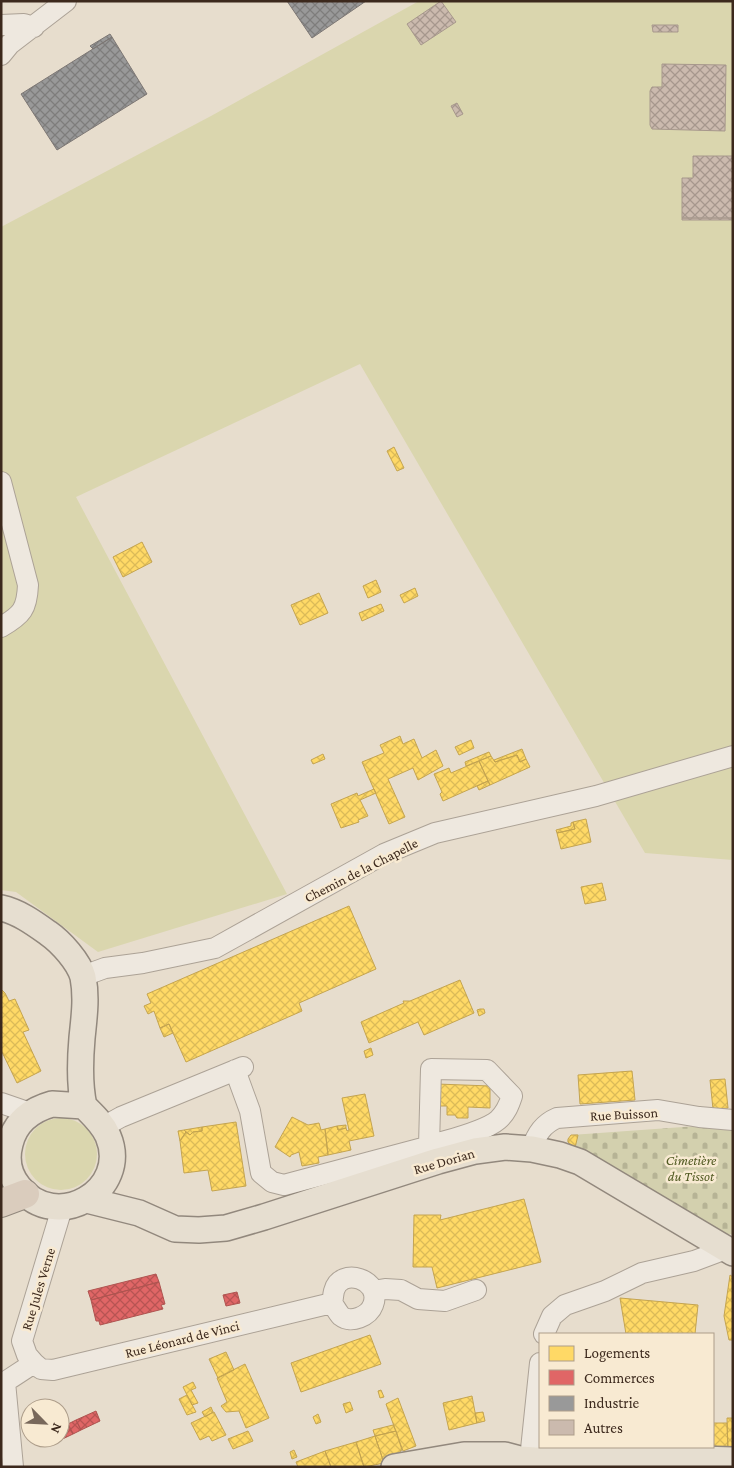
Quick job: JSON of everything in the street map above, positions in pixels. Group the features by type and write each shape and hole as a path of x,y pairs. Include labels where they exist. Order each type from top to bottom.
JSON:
{"main road":[{"path":"1,908 31,921 55,938 70,954 83,976 86,1013 82,1039 80,1087 84,1106 103,1127 111,1146 111,1167 107,1177 99,1190 88,1200 62,1208 13,1199 14,1180 9,1164 6,1129 19,1124 41,1109 65,1086 82,1039"},
{"path":"41,1109 84,1106"},
{"name":"Rue Dorian","path":"88,1200 139,1213 175,1228 199,1230 226,1228 475,1151 505,1147 532,1148 560,1154 580,1162 730,1250"},
{"name":"Rue Dorian","path":"107,1177 139,1213"},
{"path":"394,1467 464,1455 505,1455 523,1462"},
{"path":"456,1467 523,1462 733,1460"}],"street":[{"path":"1,55 10,44 66,1"},
{"path":"1,25 12,23 34,26"},
{"path":"1,482 28,585 27,599 23,611 16,618 1,627"},
{"name":"Chemin de la Chapelle","path":"83,976 104,968 143,963 215,948 384,854 435,833 596,796 733,756"},
{"path":"103,1127 121,1117 239,1068 250,1111 261,1173 272,1182 284,1185 429,1146 486,1128 498,1120 507,1110 512,1096 487,1070 431,1069 429,1146"},
{"path":"1,1103 41,1109"},
{"name":"Rue Buisson","path":"532,1148 540,1130 548,1122 557,1118 658,1110 733,1120"},
{"path":"556,1132 610,1126 615,1113"},
{"name":"Rue Jules Verne","path":"34,1363 27,1354 22,1341 62,1208"},
{"path":"544,1333 552,1316 565,1305 612,1288 642,1273 694,1261 730,1250"},
{"path":"350,1277 361,1278 369,1284 373,1291 374,1304 369,1313 355,1320 340,1316 332,1303 334,1290 340,1282 350,1277"},
{"path":"373,1291 385,1289 401,1290 418,1299 445,1301 476,1290"},
{"name":"Rue Léonard de Vinci","path":"34,1363 41,1369 53,1370 332,1303"},
{"path":"13,1467 3,1382 34,1363"},
{"path":"523,1462 539,1369"}],"shaded area":[{"path":"419,1 733,1 733,860 645,853 360,364 76,497 287,894 98,952 16,892 1,890 1,227 211,116"},
{"path":"68,1118 87,1128 95,1140 97,1154 95,1168 87,1180 75,1188 54,1190 35,1180 27,1168 25,1147 35,1128 47,1120"}],"green space":[{"name":"Cimetière du Tissot","path":"697,1126 733,1128 733,1234 724,1235 570,1145 567,1141 571,1135"}],"building: Logements":[{"path":"394,447 404,468 397,471 387,451"},
{"path":"142,542 152,562 123,577 113,557"},
{"path":"376,580 381,592 368,598 363,586"},
{"path":"415,588 418,596 404,603 400,595"},
{"path":"319,593 328,613 300,625 291,605"},
{"path":"381,604 384,611 362,621 359,613"},
{"path":"400,736 403,744 414,739 422,758 436,750 443,766 418,780 413,768 388,779 405,817 389,824 362,762 384,753 380,745"},
{"path":"471,740 474,748 459,755 455,747"},
{"path":"522,749 526,759 520,762 517,755 495,762 494,760"},
{"path":"489,752 491,756 466,766 465,762"},
{"path":"323,754 325,759 313,764 311,760"},
{"path":"517,755 520,762 526,759 530,767 490,785 479,761 491,756 495,762"},
{"path":"479,761 488,781 443,801 440,794 442,792 434,774 449,768 451,773"},
{"path":"488,781 490,785 479,790 477,786"},
{"path":"374,789 376,793 360,800 368,816 358,820 359,822 341,828 331,804 357,793 358,796"},
{"path":"586,819 591,842 561,849 557,833 575,829 573,822"},
{"path":"573,822 575,829 557,833 556,830 571,826"},
{"path":"602,883 606,900 585,904 581,887"},
{"path":"349,906 376,969 299,1003 302,1011 186,1062 169,1024 160,1028 154,1011 148,1014 144,1006 151,1003 147,994"},
{"path":"460,980 474,1013 424,1035 418,1022 369,1043 361,1022 404,1003 403,1001 410,1001"},
{"path":"1,989 9,1001 15,999 29,1030 23,1032 41,1071 17,1083 1,1053"},
{"path":"484,1009 485,1013 479,1016 477,1010"},
{"path":"169,1024 173,1033 164,1037 160,1028"},
{"path":"371,1048 373,1055 366,1058 364,1051"},
{"path":"632,1071 635,1100 580,1104 578,1075"},
{"path":"725,1079 728,1108 713,1109 710,1080"},
{"path":"437,1084 490,1086 490,1108 468,1107 468,1118 457,1118 455,1115 447,1115 447,1106 437,1106"},
{"path":"365,1094 374,1136 349,1141 351,1150 328,1155 325,1129 337,1126 338,1130 346,1128 347,1131 349,1130 342,1098"},
{"path":"292,1117 308,1125 319,1123 321,1130 325,1129 328,1155 318,1157 319,1163 302,1166 299,1152 290,1157 275,1147"},
{"path":"236,1122 246,1186 212,1191 208,1170 184,1173 180,1141 186,1132 190,1135 193,1132 202,1131 202,1127"},
{"path":"346,1125 346,1128 338,1130 337,1126"},
{"path":"202,1127 202,1131 193,1132 190,1135 184,1130"},
{"path":"184,1130 186,1132 180,1141 178,1131"},
{"path":"571,1135 578,1135 575,1148 568,1142"},
{"path":"524,1199 541,1262 437,1288 432,1267 413,1267 414,1215 441,1215 440,1220"},
{"path":"730,1275 733,1277 733,1340 729,1340 724,1316"},
{"path":"620,1298 698,1305 695,1333 626,1333"},
{"path":"370,1335 381,1364 301,1392 291,1363"},
{"path":"226,1352 234,1370 218,1378 209,1359"},
{"path":"245,1364 269,1418 246,1428 239,1411 226,1412 221,1406 227,1402 217,1378"},
{"path":"193,1382 196,1388 191,1390 198,1403 192,1405 183,1387"},
{"path":"381,1390 384,1397 380,1398 378,1391"},
{"path":"187,1395 196,1412 187,1415 179,1399"},
{"path":"472,1396 477,1423 449,1430 443,1403"},
{"path":"398,1398 416,1446 403,1451 386,1404"},
{"path":"350,1402 353,1410 346,1413 343,1404"},
{"path":"211,1407 213,1412 205,1417 202,1412"},
{"path":"214,1412 226,1435 212,1441 209,1436 200,1440 191,1423"},
{"path":"483,1412 485,1421 477,1423 475,1413"},
{"path":"318,1414 321,1422 316,1424 313,1417"},
{"path":"727,1418 733,1418 733,1451 728,1451"},
{"path":"714,1423 727,1423 728,1451 709,1450 709,1448 714,1448"},
{"path":"393,1425 396,1431 375,1436 373,1430"},
{"path":"248,1431 253,1441 233,1449 228,1439"},
{"path":"396,1431 403,1459 384,1463 375,1436"},
{"path":"375,1436 384,1463 364,1467 356,1442"},
{"path":"356,1442 364,1467 331,1467 325,1451"},
{"path":"294,1450 297,1457 292,1459 290,1452"},
{"path":"325,1451 331,1467 298,1467 296,1462"}],"building: Commerces":[{"path":"156,1274 159,1282 91,1300 88,1291"},
{"path":"159,1282 165,1304 161,1305 163,1309 100,1325 99,1321 96,1321 91,1300"},
{"path":"237,1292 240,1303 226,1306 223,1295"},
{"path":"96,1411 100,1421 81,1430 76,1420"},
{"path":"76,1420 81,1430 73,1434 70,1423"}],"building: Industrie":[{"path":"287,1 366,1 312,38"},
{"path":"110,34 112,37 93,49 90,46"},
{"path":"112,37 147,94 57,150 21,94"}],"building: Autres":[{"path":"441,1 456,22 421,45 407,24"},
{"path":"652,25 678,25 678,32 653,32"},
{"path":"662,64 726,65 725,131 652,129 650,125 650,91 652,87 662,87"},
{"path":"457,103 463,114 457,117 451,106"},
{"path":"693,156 733,156 733,218 682,218 682,178 693,178"},
{"path":"682,218 733,218 733,220 682,220"}]}
